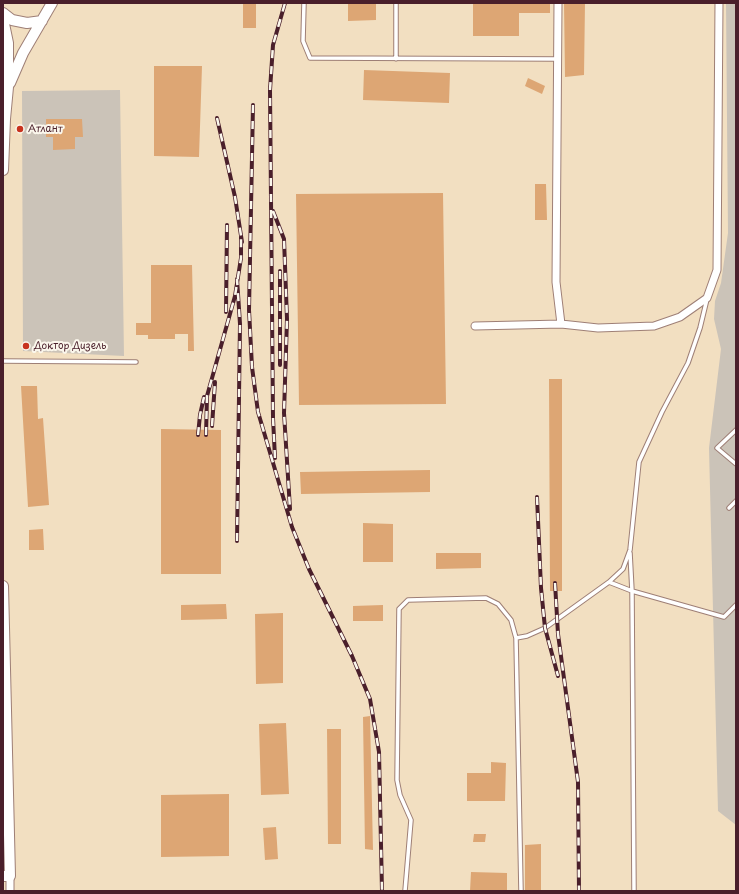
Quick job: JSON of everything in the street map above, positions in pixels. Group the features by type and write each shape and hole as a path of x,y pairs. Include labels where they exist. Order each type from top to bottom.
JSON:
{"street":[{"path":"6,89 23,53 52,3"},
{"path":"558,3 556,282 561,324"},
{"path":"475,326 561,324 598,328 654,326 680,317 707,298 717,270 718,3"},
{"path":"3,13 12,20 27,23 42,21"},
{"path":"3,19 8,43 3,170"},
{"path":"3,586 6,876 10,891"}],"lane":[{"path":"304,3 302,41 310,58 558,59"},
{"path":"396,3 396,59"},
{"path":"634,891 632,591 630,550 639,462 659,418 688,363 700,328 707,298"},
{"path":"3,361 136,362"},
{"path":"736,430 717,448 736,464"},
{"path":"729,508 736,502"},
{"path":"516,638 527,636 545,628 609,582 623,569 630,550"},
{"path":"609,582 632,591 724,617 736,605"},
{"path":"405,891 410,820 400,795 397,780 399,609 408,600 486,598 498,604 510,620 516,638 521,891"}],"shaded area":[{"path":"726,3 736,3 736,825 718,811 709,448 721,349 714,319 715,301 721,283 728,233"},
{"path":"120,90 124,356 23,351 22,91"}],"building":[{"path":"243,3 256,3 256,28 243,28"},
{"path":"348,3 376,3 376,20 348,21"},
{"path":"473,3 550,3 550,13 519,13 519,36 473,36"},
{"path":"564,3 585,3 584,75 565,77"},
{"path":"154,66 202,66 199,157 154,156"},
{"path":"364,70 450,73 449,103 363,100"},
{"path":"528,78 545,86 542,94 525,86"},
{"path":"46,119 82,119 83,137 75,137 75,149 53,150 53,137 46,137"},
{"path":"535,184 546,184 547,220 535,220"},
{"path":"443,193 446,404 299,405 296,194"},
{"path":"151,265 192,265 194,351 188,351 188,334 175,334 175,339 148,339 148,335 136,335 136,323 151,323"},
{"path":"549,379 562,379 562,591 550,591"},
{"path":"21,386 37,386 38,419 43,418 49,505 28,507"},
{"path":"161,429 221,430 221,574 161,574"},
{"path":"430,470 430,492 301,494 300,472"},
{"path":"363,523 393,524 393,562 363,562"},
{"path":"43,529 44,550 29,550 29,530"},
{"path":"436,553 481,553 481,568 436,569"},
{"path":"226,604 227,619 181,620 181,605"},
{"path":"383,605 383,621 353,621 353,606"},
{"path":"283,613 283,683 256,684 255,614"},
{"path":"370,716 373,850 365,849 363,717"},
{"path":"286,723 289,794 261,795 259,724"},
{"path":"327,729 341,729 341,844 328,844"},
{"path":"491,762 506,763 505,801 467,801 467,773 491,773"},
{"path":"229,794 229,856 161,857 161,795"},
{"path":"276,827 278,859 265,860 263,828"},
{"path":"474,834 486,834 485,842 473,842"},
{"path":"541,844 541,891 525,891 525,845"},
{"path":"471,872 507,873 507,891 470,891"}],"railway":[{"path":"275,458 273,418 270,90 273,45 285,3"},
{"path":"253,105 249,310 252,367 258,412 292,527 309,569 352,656 370,699 379,752 382,891"},
{"path":"217,118 235,197 242,242"},
{"path":"273,211 284,239 287,319 284,413 290,509"},
{"path":"226,312 227,225"},
{"path":"206,435 207,396 235,296 241,258 241,237"},
{"path":"280,271 280,365"},
{"path":"237,279 240,324 237,541"},
{"path":"212,426 215,382"},
{"path":"198,435 204,397"},
{"path":"537,497 541,588 545,628 558,676"},
{"path":"555,583 558,634 578,782 579,891"}],"place":[{"name":"Атлант","path":"20,129"},
{"name":"Доктор Дизель","path":"26,346"}]}
